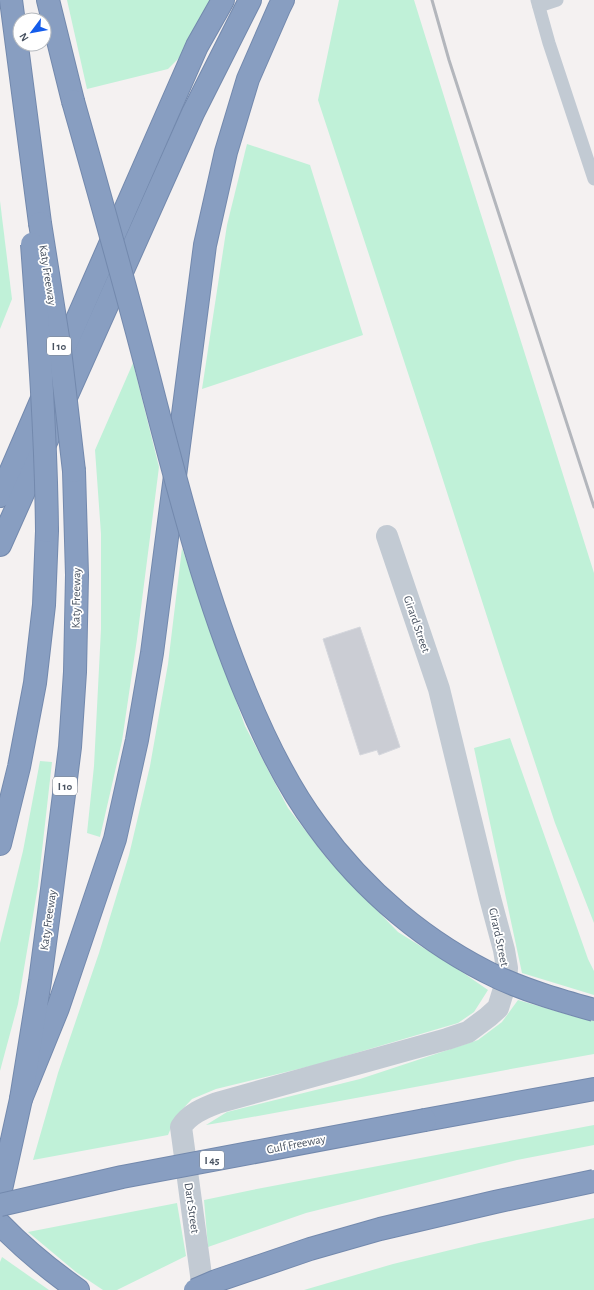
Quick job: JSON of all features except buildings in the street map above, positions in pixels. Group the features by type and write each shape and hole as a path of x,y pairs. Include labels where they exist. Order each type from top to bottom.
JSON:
{"highway":[{"name":"Katy Freeway","path":"0,1194 21,1099 49,913 70,746 75,672 76,583 74,471 60,350 40,223 11,0"},
{"path":"48,0 74,102 143,354 170,461 211,602 233,664 265,738 284,774 301,804 334,849 358,877 413,926 438,943 499,978 536,993 594,1010"},
{"path":"0,496 194,53 223,0"},
{"path":"0,546 192,113 250,0"},
{"path":"21,1099 58,1008 115,839 137,740 152,653 205,245 226,152 248,79 283,0"},
{"path":"0,844 19,767 35,683 44,605 47,531 44,415 32,244 25,109"},
{"name":"Gulf Freeway","path":"0,1205 122,1177 594,1089"},
{"path":"195,1290 216,1281 310,1249 380,1229 594,1181"},
{"path":"0,1224 38,1260 78,1290"}],"street":[{"name":"Girard Street","path":"181,1127 190,1116 207,1107 468,1032 498,1008 502,997 506,982 507,968 504,950 439,689 387,536"},
{"name":"Dart Street","path":"181,1127 203,1290"}],"lane":[{"path":"557,0 538,3 549,43 594,180"}],"green space":[{"path":"67,0 216,0 183,54 168,69 87,89"},
{"path":"339,0 414,0 594,573 594,923 555,823 318,100"},
{"path":"247,144 310,165 363,335 202,389 227,225"},
{"path":"0,201 12,299 0,329"},
{"path":"133,363 159,467 137,639 122,741 100,837 87,833 94,766 101,629 101,534 95,450"},
{"path":"182,548 245,726 288,808 328,860 398,932 488,990 474,1012 458,1023 315,1065 216,1089 192,1099 176,1116 168,1135 33,1160 58,1073 99,953 129,855 150,766 168,664"},
{"path":"510,738 588,959 594,971 594,995 522,973 474,748"},
{"path":"40,761 52,762 38,886 18,1004 0,1071 0,943 23,851"},
{"path":"518,1000 594,1021 594,1054 206,1125 227,1112 360,1079 478,1040 502,1022"},
{"path":"594,1125 594,1145 517,1160 306,1213 208,1247 204,1200"},
{"path":"177,1203 186,1256 117,1290 103,1290 76,1272 28,1232"},
{"path":"594,1218 594,1290 304,1290 393,1264 479,1243"},
{"path":"2,1257 49,1290 0,1290 0,1262"}],"railway":[{"path":"432,0 449,60 594,507"}]}
